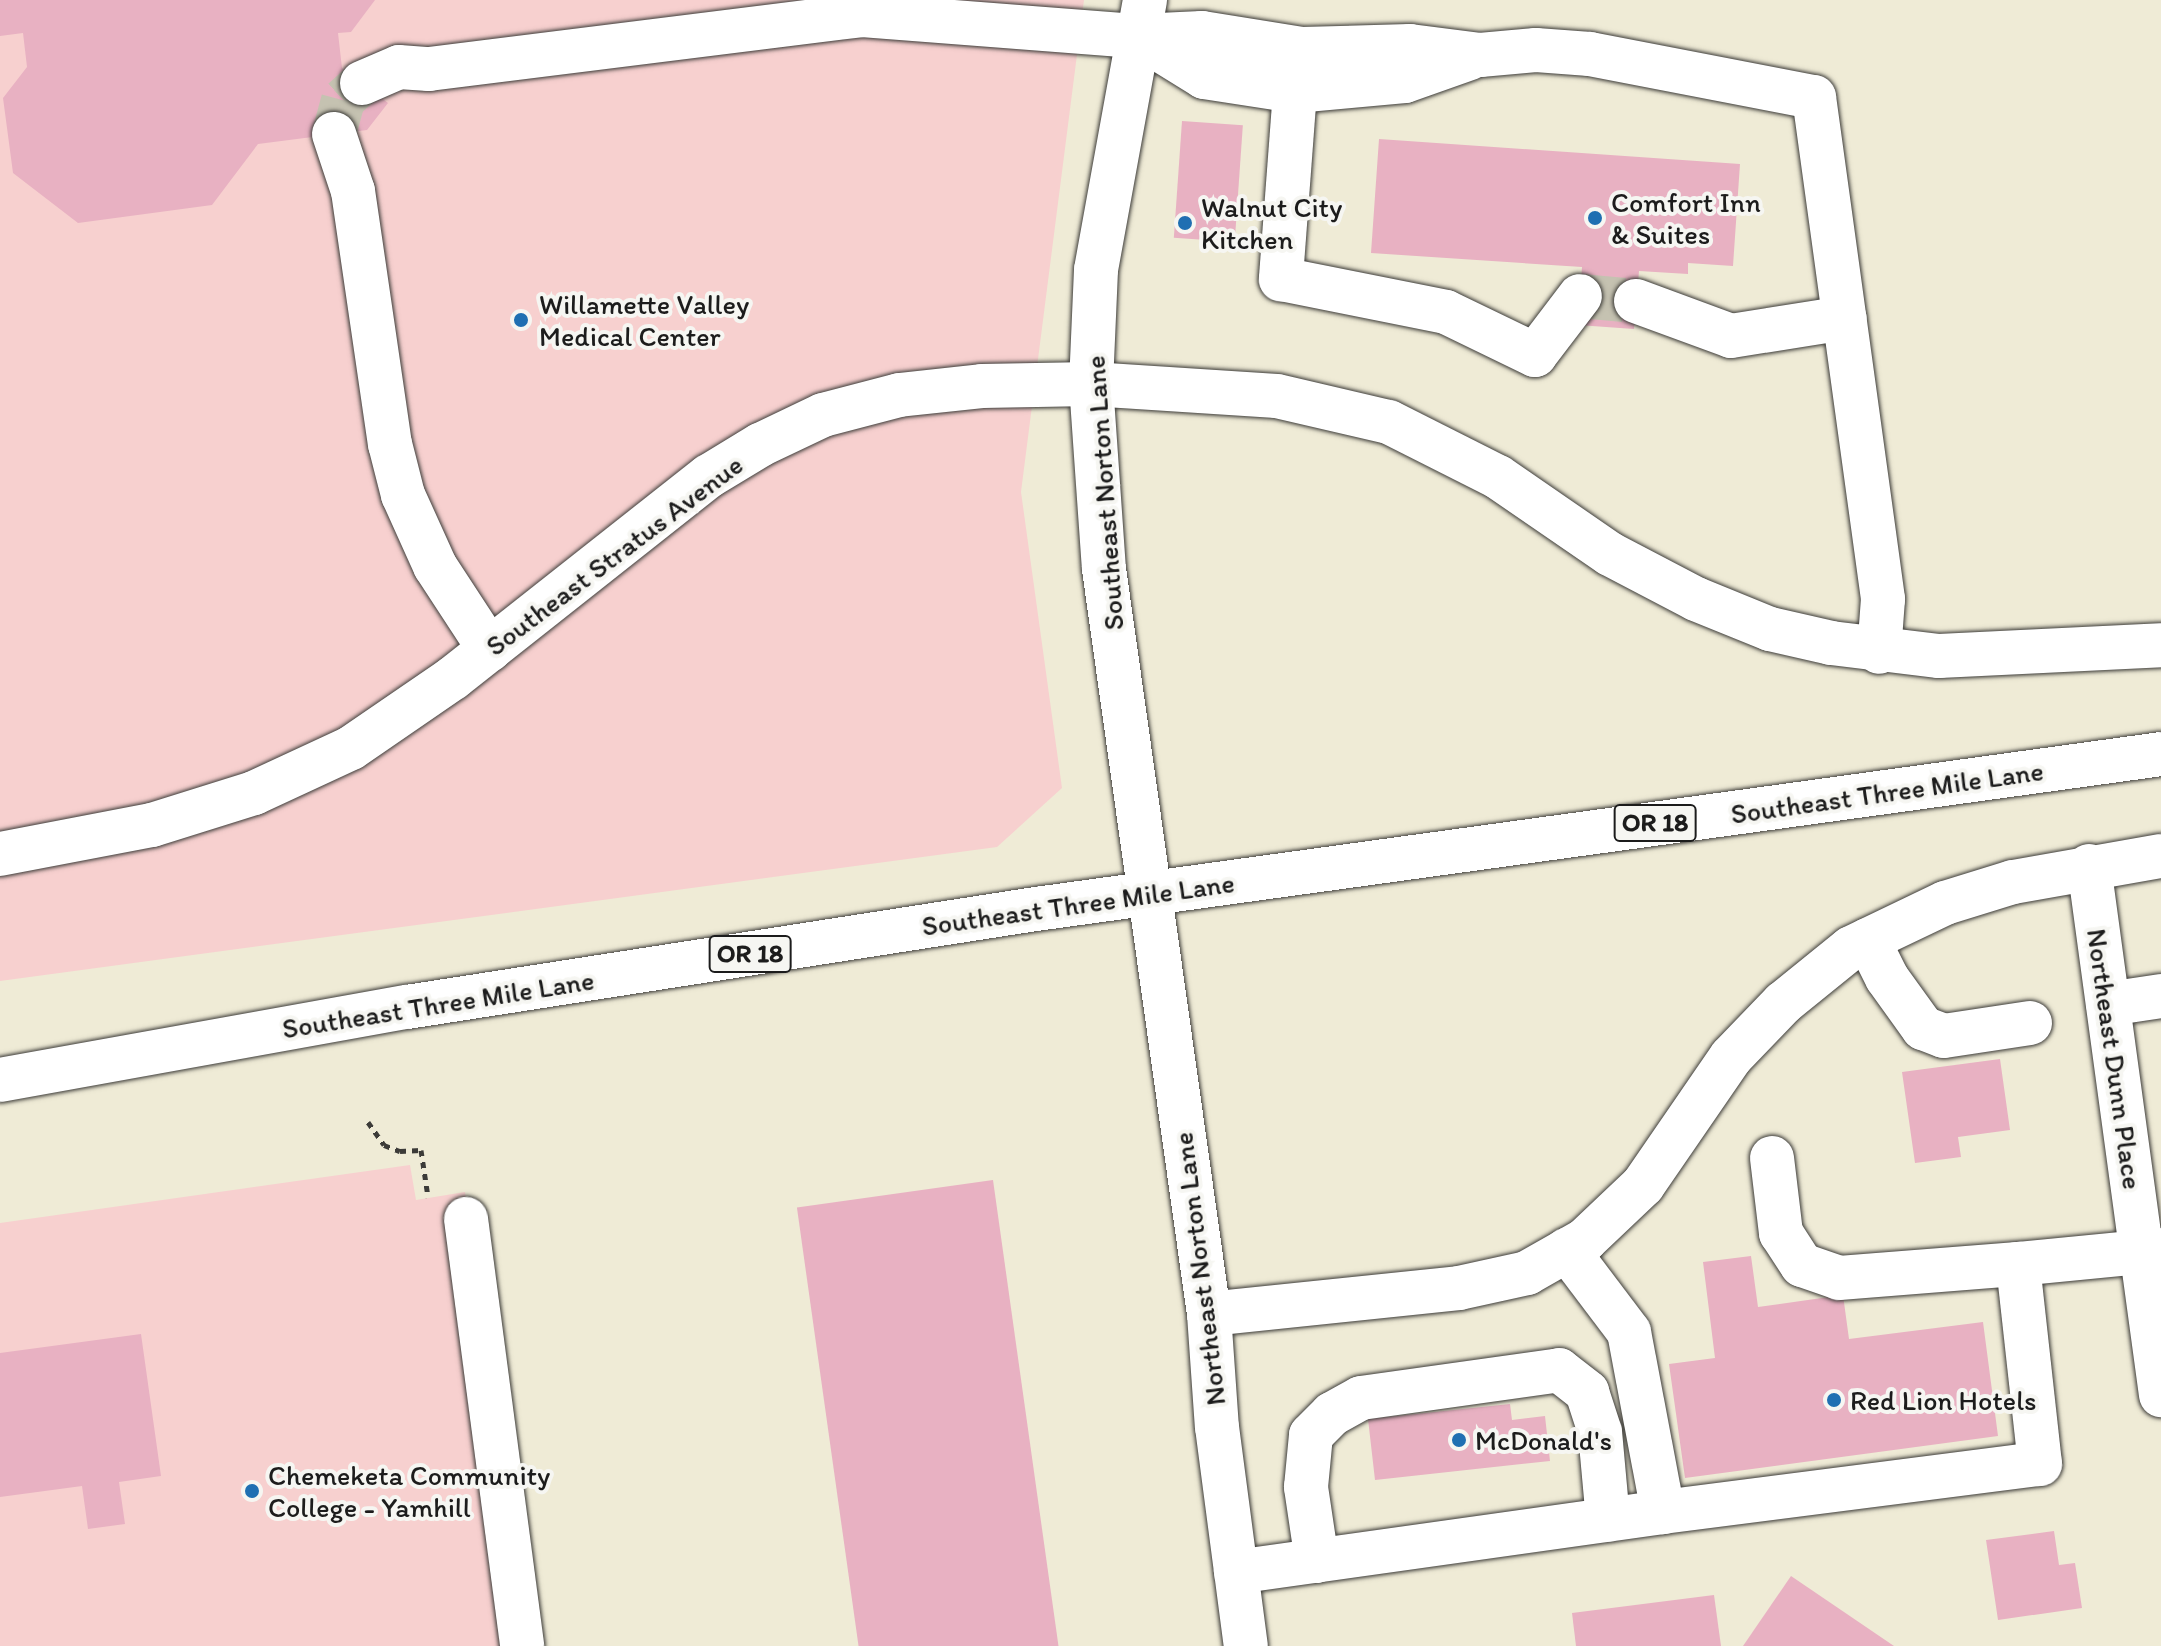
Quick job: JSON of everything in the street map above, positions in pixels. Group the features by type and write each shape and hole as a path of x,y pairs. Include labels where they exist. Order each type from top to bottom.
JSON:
{"main road":[{"path":"362,83 399,67 429,69 862,15 887,8 1142,18 1202,33 1302,49 1410,46 1480,55 1536,50 1590,54 1814,97 1883,599 1879,652"},
{"path":"1142,18 1204,77 1295,91 1405,81 1480,55"},
{"name":"Southeast Norton Lane","path":"1142,18 1096,270 1091,384 1104,569 1150,893"},
{"path":"1295,91 1281,279 1446,312 1535,355 1580,296"},
{"path":"334,134 353,191 390,444 403,495 435,566 490,650"},
{"path":"1636,301 1731,336 1845,318"},
{"name":"Southeast Stratus Avenue","path":"0,854 152,825 254,793 351,748 490,650 709,476 823,415 899,395 982,386 1091,384 1277,396 1389,422 1498,477 1610,554 1696,599 1770,629 1879,652 1939,656 2161,645"},
{"name":"Southeast Three Mile Lane","path":"0,1080 407,1007 1150,893 2161,754"},
{"path":"1209,1314 1459,1288 1527,1273 1567,1250 1643,1185 1731,1057 1762,1025 1851,948 1945,903 2089,866 2161,856"},
{"name":"Northeast Dunn Place","path":"2089,866 2108,1004 2151,1251 2161,1395"},
{"name":"Northeast Norton Lane","path":"1150,893 1209,1314 1246,1646"},
{"path":"1868,940 1887,978 1923,1028 1944,1036 2030,1023"},
{"path":"2108,1004 2161,996"},
{"path":"1772,1158 1781,1233 1802,1265 1839,1278 2151,1251"},
{"path":"466,1219 522,1646"},
{"path":"1567,1250 1629,1332 1663,1512"},
{"path":"1236,1572 1663,1512 2040,1464 2018,1264"},
{"path":"1317,1561 1306,1487 1311,1435 1332,1414 1361,1398 1452,1385 1559,1370 1587,1392 1600,1432 1608,1520"}],"path":[{"path":"368,1122 384,1145 421,1150 428,1197"}],"shaded area":[{"name":"Willamette Valley Medical Center","path":"0,0 1084,0 1021,492 1062,788 997,847 0,981"},
{"name":"Chemeketa Community College - Yamhill","path":"410,1165 416,1200 465,1192 524,1646 0,1646 0,1223"}],"building":[{"path":"0,0 375,0 351,32 338,33 342,68 388,103 367,130 258,144 212,205 78,223 13,173 3,98 27,67 23,33 0,36"},
{"path":"1182,121 1243,125 1235,242 1174,238"},
{"path":"1379,139 1740,164 1733,266 1688,263 1688,274 1639,271 1634,329 1578,325 1582,267 1371,253"},
{"path":"2000,1059 2010,1130 1958,1137 1961,1157 1915,1163 1902,1072"},
{"path":"993,1180 1058,1646 859,1646 797,1208"},
{"name":"Red Lion Hotels","path":"1751,1256 1758,1307 1843,1295 1849,1339 1983,1322 1998,1436 1685,1478 1669,1364 1715,1358 1703,1262"},
{"path":"141,1334 161,1476 119,1482 125,1524 88,1529 82,1486 0,1497 0,1353"},
{"name":"McDonald's","path":"1510,1404 1512,1420 1545,1416 1550,1461 1375,1480 1368,1419"},
{"path":"2054,1531 2059,1565 2075,1563 2082,1608 1998,1620 1986,1540"},
{"path":"1791,1576 1894,1646 1743,1646"},
{"path":"1714,1595 1721,1646 1576,1646 1572,1613"}],"tunnel":[{"path":"334,134 343,100 362,83"},
{"path":"1580,296 1636,301"}],"place":[{"name":"Comfort Inn & Suites","path":"1595,218"},
{"name":"Walnut City Kitchen","path":"1185,223"},
{"name":"Willamette Valley Medical Center","path":"521,320"},
{"name":"Red Lion Hotels","path":"1834,1400"},
{"name":"McDonald's","path":"1459,1440"},
{"name":"Chemeketa Community College - Yamhill","path":"252,1491"}]}
